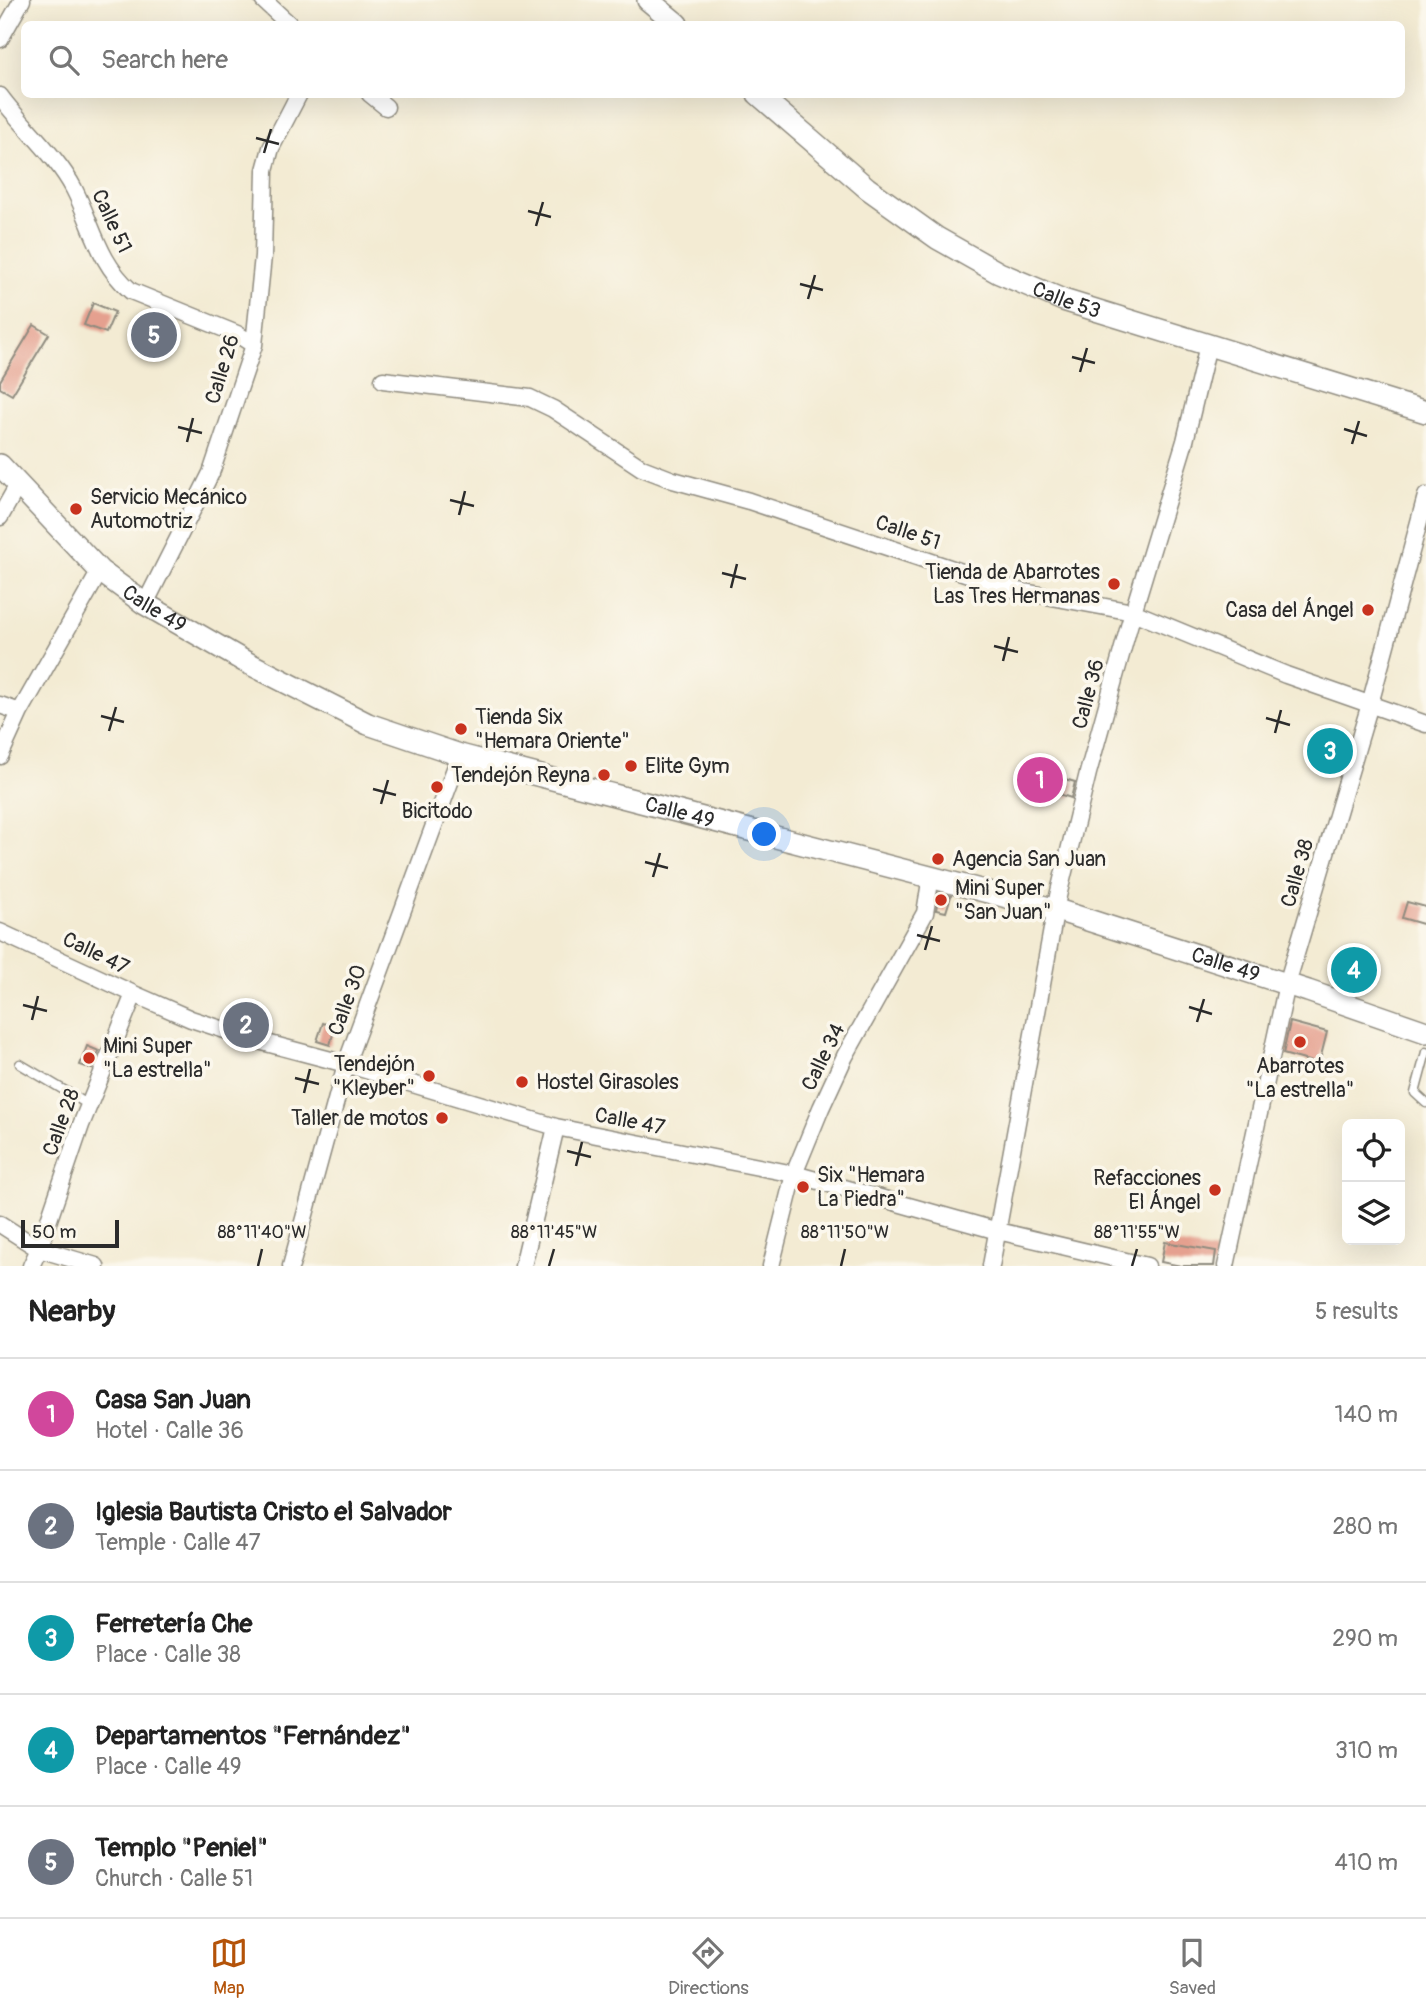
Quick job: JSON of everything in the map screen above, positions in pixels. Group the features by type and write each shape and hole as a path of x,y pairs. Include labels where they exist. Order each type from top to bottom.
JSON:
{"street":[{"path":"0,39 22,0"},
{"path":"263,0 286,21"},
{"path":"648,0 673,21"},
{"name":"Calle 51","path":"0,96 24,122 73,187 101,254 118,280 131,291 237,334 254,345"},
{"name":"Calle 26","path":"145,604 211,473 254,345 262,256 265,170 271,148 297,98"},
{"path":"375,98 386,107"},
{"name":"Calle 53","path":"763,98 867,188 937,238 989,267 1063,300 1426,412"},
{"name":"Calle 36","path":"991,1266 1057,910 1088,773 1185,441 1208,345"},
{"name":"Calle 51","path":"383,380 530,398 553,409 642,468 673,480 749,501 1019,591 1133,612 1286,675 1426,724"},
{"name":"Calle 49","path":"0,465 100,571 145,604 244,661 368,724 460,755 1057,910 1426,1032"},
{"path":"0,517 19,483"},
{"name":"Calle 38","path":"1226,1266 1287,984 1370,704 1426,496"},
{"path":"0,756 20,712 100,571"},
{"path":"0,705 20,712"},
{"name":"Calle 30","path":"290,1266 346,1064 460,755"},
{"name":"Calle 34","path":"771,1266 794,1174 845,1056 925,913 931,876"},
{"name":"Calle 47","path":"0,932 134,994 191,1018 256,1040 556,1127 794,1174 998,1231 1147,1266"},
{"name":"Calle 28","path":"31,1266 89,1105 134,994"},
{"path":"523,1266 556,1127"},
{"path":"0,1224 39,1249 96,1266"}],"lane":[{"path":"1426,1052 1415,1093 1426,1103"},
{"path":"20,1064 89,1105"}],"building":[{"path":"93,303 115,312 106,333 84,325"},
{"path":"34,325 49,334 12,395 0,388 0,381"},
{"path":"1315,734 1347,744 1341,765 1309,756"},
{"path":"1048,774 1075,782 1071,798 1043,789"},
{"path":"939,893 951,896 946,912 936,910"},
{"path":"1407,902 1426,907 1426,925 1402,918"},
{"path":"1354,946 1368,950 1355,993 1342,989"},
{"name":"Abarrotes \"La estrella\"","path":"1290,1022 1327,1032 1319,1064 1283,1054"},
{"path":"323,1023 335,1027 330,1045 317,1041"},
{"name":"Mini Super \"La estrella\"","path":"87,1046 99,1051 92,1069 80,1065"},
{"path":"1165,1242 1216,1251 1214,1266 1181,1266 1161,1262"}],"place":[{"name":"Templo \"Peniel\"","path":"154,335"},
{"name":"Servicio Mecánico Automotriz","path":"76,509"},
{"name":"Tienda de Abarrotes Las Tres Hermanas","path":"1114,584"},
{"name":"Casa del Ángel","path":"1368,610"},
{"name":"Tienda Six \"Hemara Oriente\"","path":"461,729"},
{"name":"Ferretería Che","path":"1330,751"},
{"name":"Elite Gym","path":"631,766"},
{"name":"Tendejón Reyna","path":"604,775"},
{"name":"Casa San Juan","path":"1040,780"},
{"name":"Bicitodo","path":"437,787"},
{"name":"Agencia San Juan","path":"938,859"},
{"name":"Mini Super \"San Juan\"","path":"941,900"},
{"name":"Departamentos \"Fernández\"","path":"1354,970"},
{"name":"Iglesia Bautista Cristo el Salvador","path":"246,1025"},
{"name":"Abarrotes \"La estrella\"","path":"1300,1042"},
{"name":"Mini Super \"La estrella\"","path":"89,1058"},
{"name":"Tendejón \"Kleyber\"","path":"429,1076"},
{"name":"Hostel Girasoles","path":"522,1082"},
{"name":"Taller de motos","path":"442,1118"},
{"name":"Six \"Hemara La Piedra\"","path":"803,1187"},
{"name":"Refacciones El Ángel","path":"1215,1190"}]}
